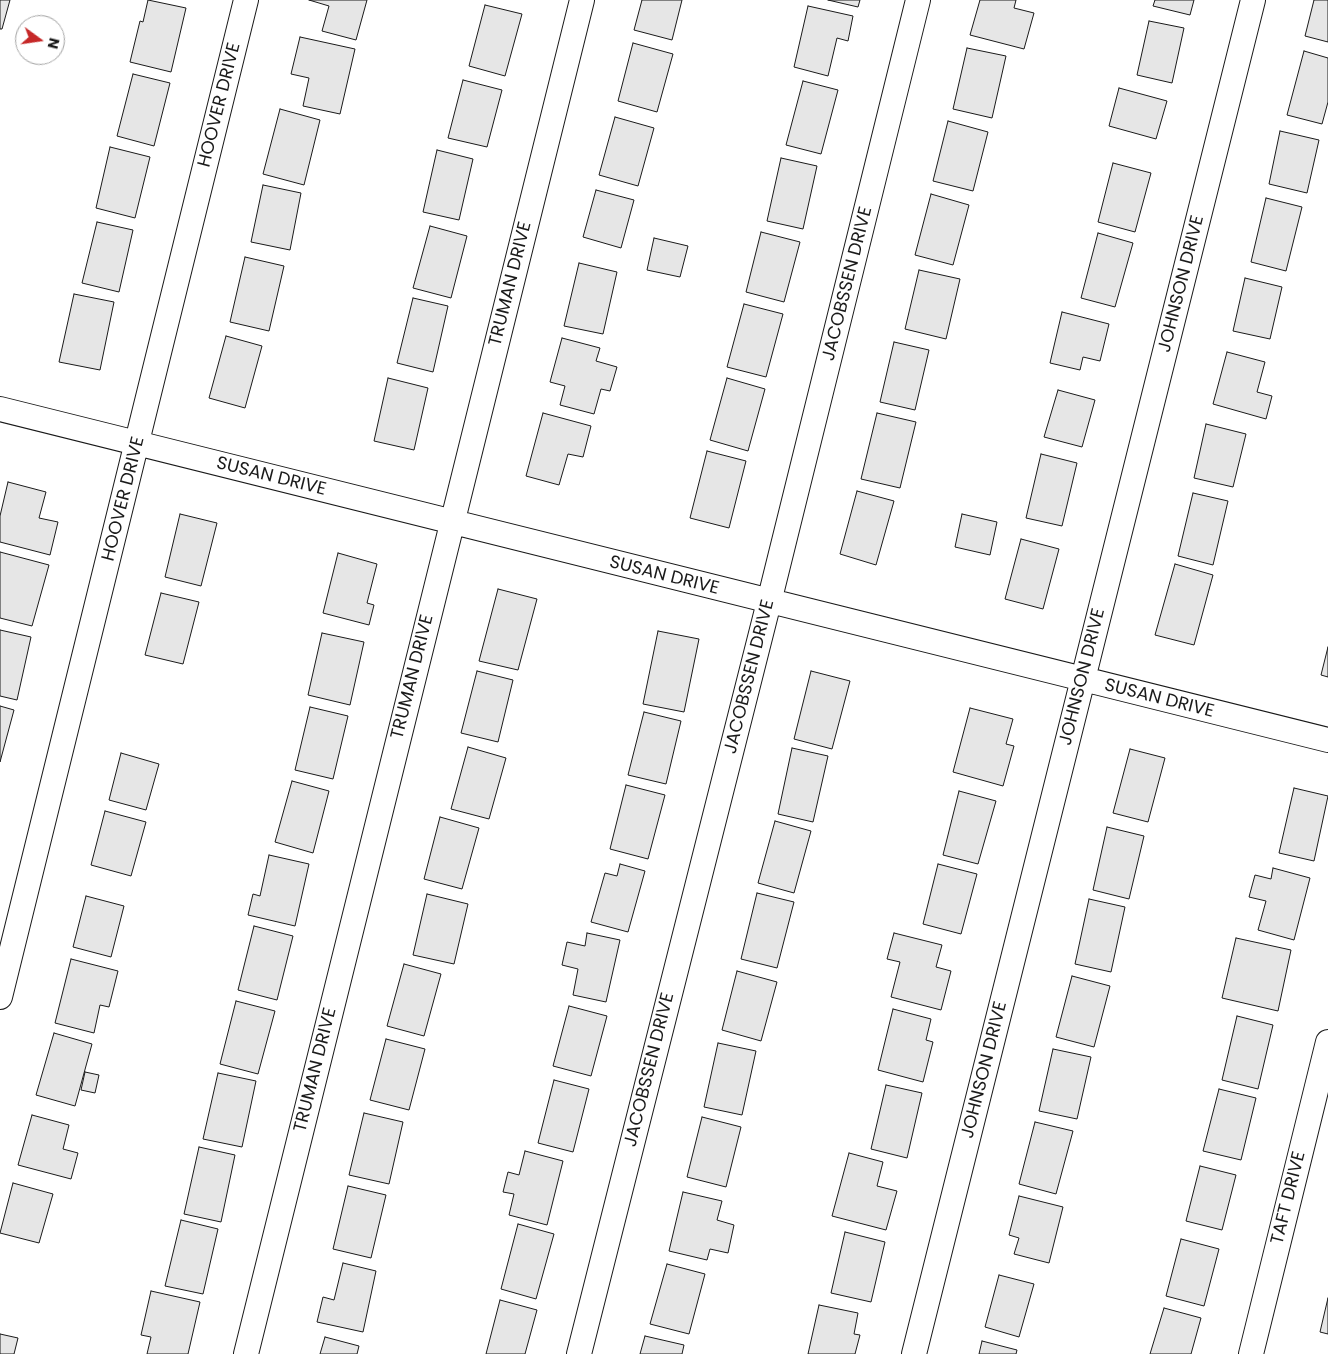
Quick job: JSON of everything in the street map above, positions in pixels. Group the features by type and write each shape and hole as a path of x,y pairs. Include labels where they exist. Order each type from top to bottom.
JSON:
{"street":[{"name":"HOOVER DRIVE","path":"0,997 138,444 246,0"},
{"name":"TRUMAN DRIVE","path":"246,1354 582,0"},
{"name":"JACOBSSEN DRIVE","path":"579,1354 769,602 918,0"},
{"name":"JOHNSON DRIVE","path":"914,1354 1252,0"},
{"name":"SUSAN DRIVE","path":"0,409 1328,740"},
{"name":"TAFT DRIVE","path":"1251,1354 1328,1042"}],"building":[{"path":"0,0 10,0 2,29 0,29"},
{"path":"148,0 186,8 171,72 130,62 140,21 143,22"},
{"path":"309,0 367,0 356,40 322,31 329,6"},
{"path":"642,0 682,0 672,40 634,30"},
{"path":"828,0 860,0 858,7"},
{"path":"980,0 1016,0 1014,8 1034,13 1024,49 970,35"},
{"path":"1155,0 1194,0 1190,15 1153,6"},
{"path":"1314,0 1328,0 1328,42 1305,36"},
{"path":"485,5 522,14 505,76 469,66"},
{"path":"808,6 853,16 848,41 837,38 828,76 794,67"},
{"path":"1149,21 1184,28 1172,83 1137,75"},
{"path":"300,37 355,49 340,114 303,106 309,78 291,74"},
{"path":"633,43 673,54 657,112 618,101"},
{"path":"967,48 1006,56 992,118 953,109"},
{"path":"1304,51 1328,58 1328,102 1322,124 1287,115"},
{"path":"133,74 170,83 154,146 117,136"},
{"path":"463,80 502,90 487,147 448,138"},
{"path":"803,81 838,90 821,154 786,145"},
{"path":"1119,88 1167,101 1156,139 1109,126"},
{"path":"280,109 320,120 304,185 263,174"},
{"path":"615,117 654,128 638,186 599,175"},
{"path":"948,121 988,132 973,191 933,181"},
{"path":"1280,131 1319,140 1307,193 1269,184"},
{"path":"110,147 150,157 135,218 96,208"},
{"path":"437,150 473,159 459,220 423,212"},
{"path":"781,158 817,166 803,229 767,221"},
{"path":"1113,163 1151,173 1135,232 1098,222"},
{"path":"263,185 301,193 290,250 251,242"},
{"path":"596,190 634,200 621,248 583,237"},
{"path":"931,194 969,205 953,265 915,255"},
{"path":"1266,198 1302,207 1286,271 1251,262"},
{"path":"97,222 133,230 119,292 82,283"},
{"path":"430,226 467,236 451,298 413,288"},
{"path":"761,232 800,242 784,302 746,292"},
{"path":"1098,233 1133,243 1115,307 1081,298"},
{"path":"654,238 688,246 680,277 647,270"},
{"path":"245,257 284,266 269,331 230,322"},
{"path":"579,263 617,272 603,334 564,326"},
{"path":"919,270 960,279 946,339 905,329"},
{"path":"1245,278 1282,287 1270,339 1233,331"},
{"path":"74,294 114,302 100,370 59,362"},
{"path":"413,298 448,306 433,372 397,363"},
{"path":"744,304 783,314 766,377 727,367"},
{"path":"1062,312 1109,324 1100,361 1083,357 1080,370 1050,363"},
{"path":"226,336 262,346 245,408 209,398"},
{"path":"562,338 600,348 596,361 617,367 610,391 601,389 594,414 560,405 565,386 550,382"},
{"path":"894,342 929,350 915,410 880,402"},
{"path":"1227,352 1265,362 1257,392 1272,396 1266,419 1213,404"},
{"path":"388,378 428,388 414,450 374,441"},
{"path":"727,378 765,389 748,451 710,440"},
{"path":"1058,390 1095,400 1082,447 1044,437"},
{"path":"543,413 591,426 583,457 568,454 559,485 526,476"},
{"path":"877,413 916,422 900,488 861,479"},
{"path":"1206,424 1246,434 1233,487 1194,478"},
{"path":"707,451 746,461 729,528 690,518"},
{"path":"1041,454 1077,463 1062,526 1026,518"},
{"path":"8,482 46,492 39,518 58,522 50,555 0,542 0,516"},
{"path":"857,491 894,501 876,565 840,554"},
{"path":"1193,493 1228,501 1213,565 1178,556"},
{"path":"180,514 217,523 201,586 165,577"},
{"path":"962,514 997,522 990,555 955,547"},
{"path":"1021,539 1059,549 1043,609 1005,599"},
{"path":"0,552 49,565 32,626 0,618"},
{"path":"338,553 377,564 367,603 374,605 369,625 323,613"},
{"path":"1175,564 1213,575 1194,645 1155,635"},
{"path":"498,589 537,599 518,670 479,661"},
{"path":"161,593 199,602 183,664 145,655"},
{"path":"0,630 31,637 17,700 0,696"},
{"path":"658,631 699,639 684,712 643,704"},
{"path":"322,633 364,642 350,705 308,695"},
{"path":"1328,647 1328,677 1321,675"},
{"path":"477,671 513,680 498,742 461,733"},
{"path":"811,671 850,681 832,749 794,739"},
{"path":"0,706 14,710 0,762"},
{"path":"310,707 348,716 333,779 295,770"},
{"path":"970,708 1013,719 1006,744 1014,746 1003,786 953,772"},
{"path":"644,712 681,721 666,784 628,775"},
{"path":"468,747 506,758 489,819 451,809"},
{"path":"792,748 828,756 813,822 778,814"},
{"path":"1130,749 1165,758 1148,822 1113,813"},
{"path":"121,753 159,764 146,810 109,800"},
{"path":"292,781 329,791 313,853 275,842"},
{"path":"626,785 665,795 648,859 610,849"},
{"path":"1294,788 1328,796 1314,861 1279,853"},
{"path":"959,791 996,801 978,864 943,855"},
{"path":"105,811 146,822 131,876 91,865"},
{"path":"440,817 479,828 462,889 424,879"},
{"path":"775,821 811,831 794,893 758,883"},
{"path":"1107,827 1144,836 1129,899 1093,890"},
{"path":"269,855 309,864 295,926 248,915 253,894 260,896"},
{"path":"620,864 645,871 628,932 591,922 605,873 617,876"},
{"path":"938,864 977,874 961,934 923,924"},
{"path":"1273,868 1310,878 1294,940 1258,930 1266,901 1249,897 1255,875 1271,879"},
{"path":"757,893 794,902 777,968 741,959"},
{"path":"427,894 468,904 454,964 413,955"},
{"path":"86,896 124,906 111,957 73,947"},
{"path":"1089,899 1125,907 1111,972 1075,964"},
{"path":"254,926 293,936 277,1000 238,990"},
{"path":"587,933 620,940 606,1002 573,995 578,969 562,965 567,942 585,946"},
{"path":"894,933 942,945 936,967 951,971 941,1010 891,997 900,962 887,959"},
{"path":"1236,938 1291,950 1278,1011 1222,998"},
{"path":"71,959 118,971 109,1007 100,1005 94,1033 55,1023"},
{"path":"404,964 441,974 424,1036 387,1026"},
{"path":"737,971 777,982 761,1041 722,1030"},
{"path":"1072,976 1110,986 1094,1047 1056,1037"},
{"path":"236,1001 275,1011 258,1074 220,1064"},
{"path":"569,1006 607,1016 591,1076 553,1066"},
{"path":"893,1009 931,1019 926,1040 933,1042 923,1082 878,1070"},
{"path":"1237,1016 1273,1025 1258,1089 1222,1080"},
{"path":"54,1033 92,1044 75,1106 36,1095"},
{"path":"386,1039 425,1049 409,1110 370,1100"},
{"path":"718,1043 756,1051 742,1115 704,1107"},
{"path":"1053,1049 1091,1057 1077,1119 1039,1111"},
{"path":"85,1072 99,1075 95,1093 81,1090"},
{"path":"218,1073 256,1081 242,1147 203,1139"},
{"path":"554,1080 589,1089 573,1152 538,1143"},
{"path":"886,1085 922,1093 907,1158 871,1149"},
{"path":"1219,1089 1256,1098 1241,1160 1203,1151"},
{"path":"364,1113 403,1122 389,1184 349,1175"},
{"path":"32,1115 69,1125 63,1149 78,1153 71,1179 18,1165"},
{"path":"702,1117 741,1127 726,1187 687,1177"},
{"path":"1035,1122 1073,1131 1056,1194 1019,1184"},
{"path":"199,1147 235,1155 221,1222 184,1214"},
{"path":"525,1151 563,1161 547,1225 509,1215 514,1194 503,1192 508,1172 519,1175"},
{"path":"849,1153 883,1162 877,1186 897,1191 886,1230 832,1216"},
{"path":"1200,1166 1236,1175 1222,1230 1186,1221"},
{"path":"13,1183 53,1194 39,1243 0,1233"},
{"path":"348,1186 386,1195 371,1258 333,1249"},
{"path":"683,1192 722,1201 717,1220 734,1225 728,1253 710,1249 707,1260 669,1251"},
{"path":"1019,1196 1063,1207 1049,1263 1014,1254 1019,1238 1009,1235"},
{"path":"181,1220 218,1229 203,1294 165,1286"},
{"path":"518,1224 554,1234 536,1299 501,1289"},
{"path":"845,1232 885,1242 871,1302 831,1293"},
{"path":"1181,1239 1219,1249 1204,1306 1166,1296"},
{"path":"343,1263 376,1271 363,1332 317,1322 323,1297 334,1300"},
{"path":"667,1264 705,1274 689,1334 650,1324"},
{"path":"999,1275 1034,1284 1019,1337 985,1327"},
{"path":"151,1291 200,1302 188,1354 147,1354 151,1337 141,1335"},
{"path":"1328,1298 1328,1334 1320,1332"},
{"path":"500,1300 537,1310 525,1354 486,1354"},
{"path":"819,1305 858,1313 854,1334 860,1335 855,1354 808,1354"},
{"path":"1164,1308 1201,1318 1191,1354 1150,1354"},
{"path":"0,1334 18,1338 14,1354 0,1354"},
{"path":"645,1336 684,1345 682,1354 640,1354"},
{"path":"325,1337 359,1346 357,1354 320,1354"},
{"path":"982,1341 1017,1350 1016,1354 979,1354"}]}
